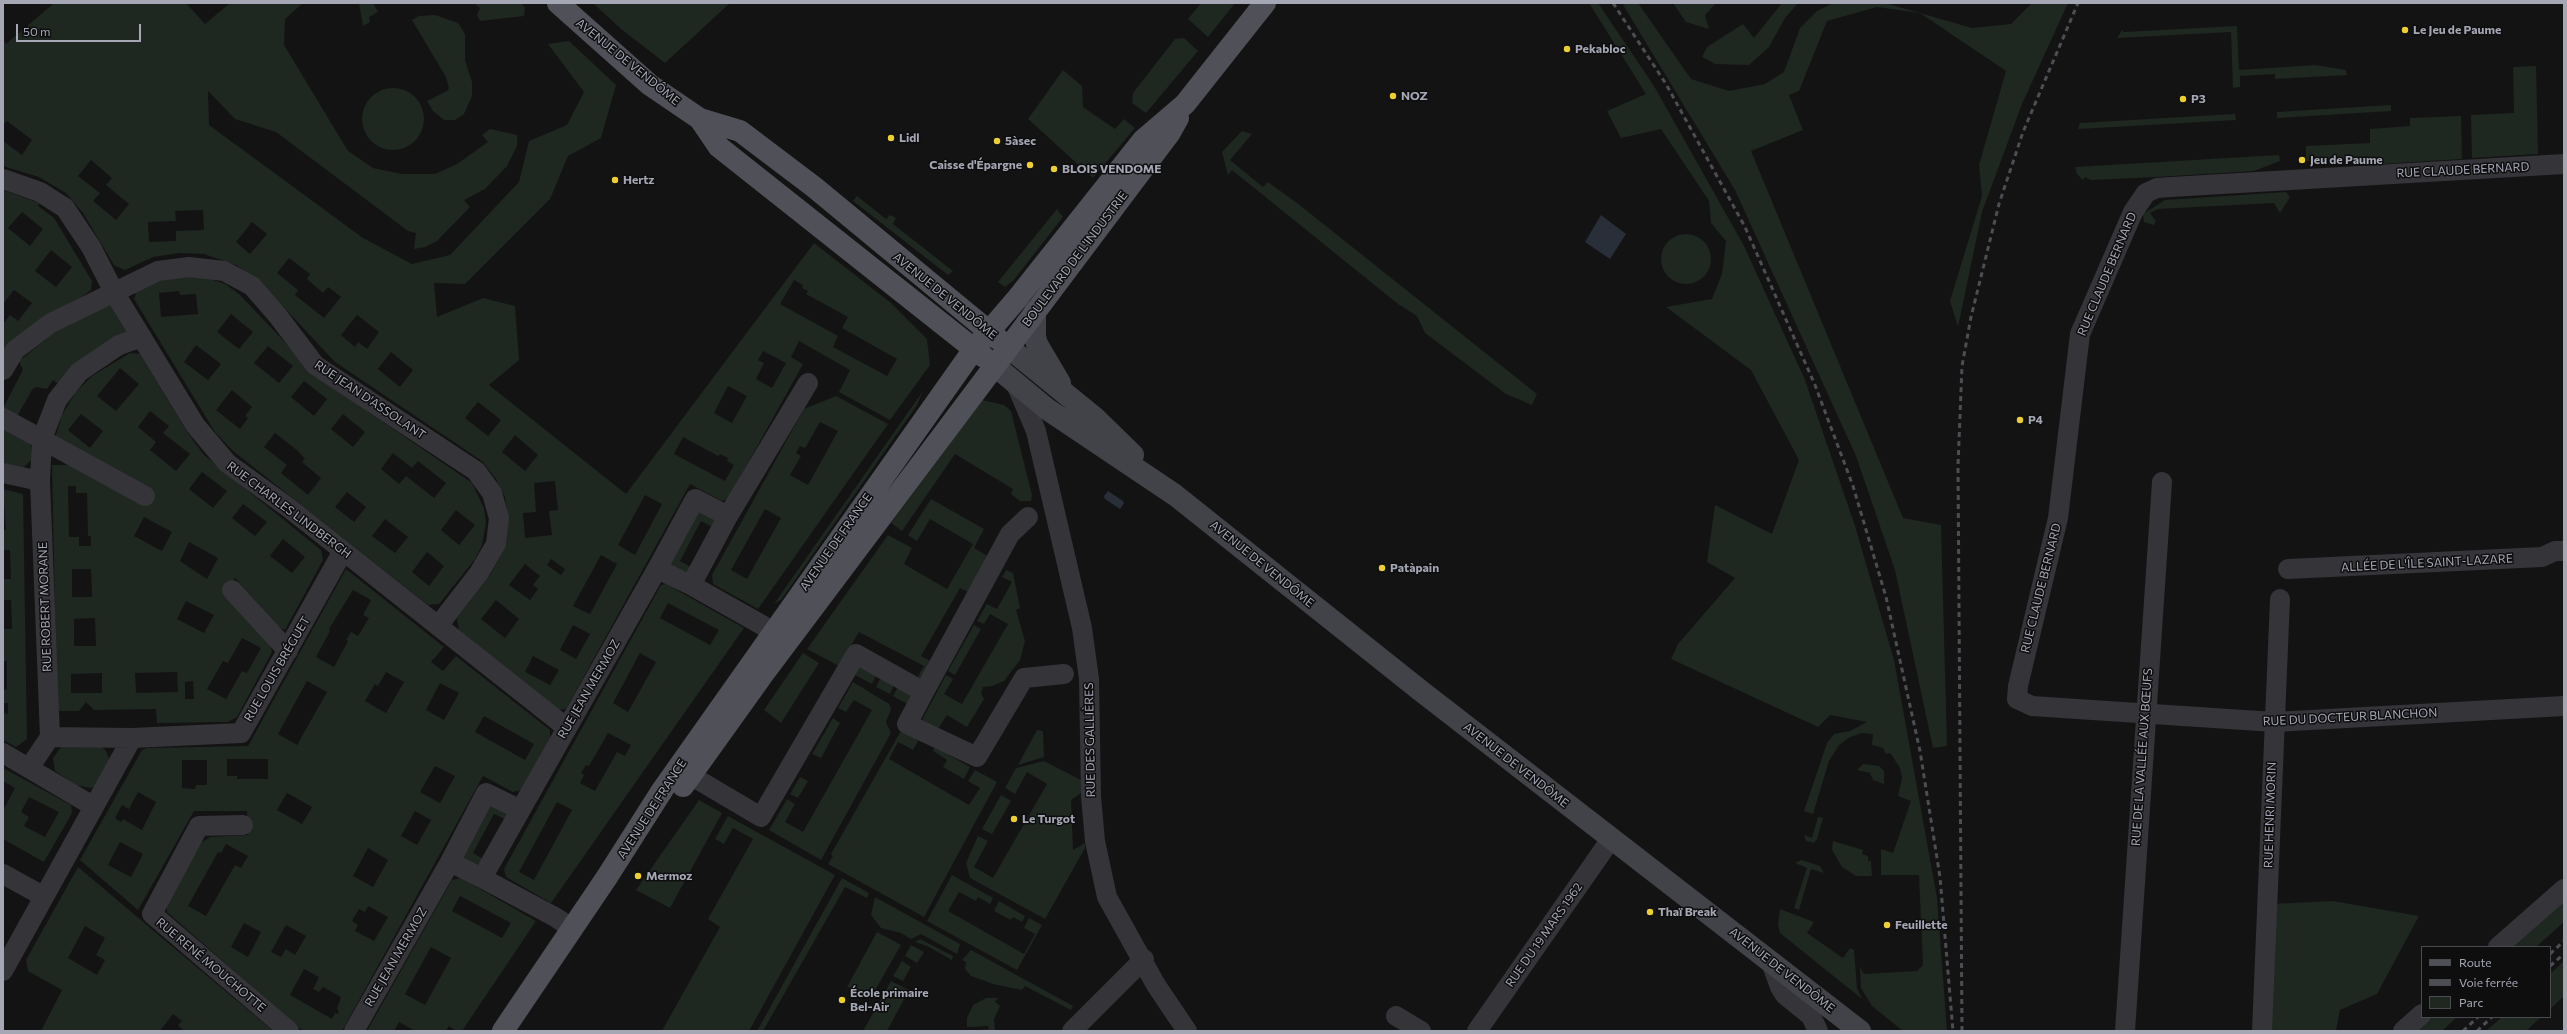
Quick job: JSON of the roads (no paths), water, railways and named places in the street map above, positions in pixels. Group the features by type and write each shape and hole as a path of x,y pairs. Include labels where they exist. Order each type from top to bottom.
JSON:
{"main road":[{"name":"AVENUE DE VENDÔME","path":"558,3 650,85 700,119 740,131 814,187 1098,421 1175,495"},
{"path":"1185,104 1265,3"},
{"name":"BOULEVARD DE L'INDUSTRIE","path":"995,366 1169,134 1185,104"},
{"name":"BOULEVARD DE L'INDUSTRIE","path":"987,330 1016,300 1143,140 1185,104"},
{"name":"AVENUE DE VENDÔME","path":"700,119 719,147 1016,384 1047,408 1175,495 1611,839 1860,1031"},
{"path":"1036,311 1035,337 1037,344 1065,393"},
{"name":"AVENUE DE FRANCE","path":"503,1031 612,869 780,638 987,330"},
{"name":"AVENUE DE FRANCE","path":"780,638 995,366"}],"street":[{"name":"RUE CLAUDE BERNARD","path":"2018,699 2018,686 2058,518 2074,374 2080,334 2088,312 2133,212 2146,194 2157,188 2564,164"},
{"name":"RUE CHARLES LINDBERGH","path":"3,179 40,192 65,208 91,247 114,292 195,425 227,463 344,551 567,728"},
{"name":"RUE JEAN D'ASSOLANT","path":"3,370 15,350 51,323 158,271 189,267 224,271 252,286 278,316 315,365 476,471 492,493 499,518 496,544 479,573 438,626"},
{"name":"RUE ROBERT MORANE","path":"50,737 40,481 42,439 57,400 79,372 119,345 142,336"},
{"path":"691,584 728,516 808,383"},
{"name":"RUE DES GALLIÈRES","path":"1016,384 1036,431 1082,628 1089,679 1090,796 1096,851 1107,897 1144,959 1156,985 1187,1031"},
{"path":"1036,431 1047,408"},
{"path":"3,418 145,496"},
{"path":"3,473 40,481"},
{"name":"RUE DE LA VALLÉE AUX BŒUFS","path":"2125,1031 2144,715 2162,482"},
{"name":"RUE JEAN MERMOZ","path":"482,878 519,809 567,728 657,569 694,499 728,516"},
{"path":"1028,517 1010,534 907,724 977,757 1024,678 1064,674"},
{"name":"RUE LOUIS BRÉGUET","path":"50,737 132,738 241,733 344,551"},
{"name":"ALLÉE DE L'ÎLE SAINT-LAZARE","path":"2288,569 2542,557 2555,551 2564,551"},
{"path":"657,569 691,584 780,638"},
{"path":"232,590 288,651"},
{"name":"RUE HENRI MORIN","path":"2262,1031 2280,599"},
{"path":"684,772 761,817 856,654 924,692"},
{"name":"RUE DU DOCTEUR BLANCHON","path":"2018,699 2032,706 2144,715 2274,722 2564,706"},
{"path":"29,768 50,737"},
{"path":"3,971 43,896 132,738"},
{"path":"3,753 93,806"},
{"name":"RUE JEAN MERMOZ","path":"354,1031 450,862 486,793 519,809"},
{"name":"RUE RENÉ MOUCHOTTE","path":"243,825 200,826 152,914 289,1031"},
{"name":"RUE DU 19 MARS 1962","path":"1477,1031 1611,839"},
{"path":"450,862 573,928"},
{"path":"3,874 43,896"},
{"path":"2499,946 2564,889"},
{"path":"1072,1031 1144,959"},
{"path":"1771,962 1780,987 1785,995 1811,1016 1818,1031"},
{"path":"2403,1031 2421,1015"},
{"path":"1396,1016 1421,1031"}],"railway":[{"path":"1613,3 1666,84 1745,227 1815,385 1853,486 1886,597 1920,751 1940,877 1953,1031"},
{"path":"1962,1031 1958,466 1962,366 1971,317 1999,204 2023,132 2078,3"},
{"path":"2551,953 2564,941"},
{"path":"2551,965 2564,954"},
{"path":"2463,1031 2477,1018"},
{"path":"2477,1031 2491,1018"}],"place":[{"name":"Le Jeu de Paume","path":"2405,30"},
{"name":"Pekabloc","path":"1567,49"},
{"name":"NOZ","path":"1393,96"},
{"name":"P3","path":"2183,99"},
{"name":"Lidl","path":"891,138"},
{"name":"5àsec","path":"997,141"},
{"name":"Jeu de Paume","path":"2302,160"},
{"name":"Caisse d'Épargne","path":"1030,165"},
{"name":"BLOIS VENDOME","path":"1054,169"},
{"name":"Hertz","path":"615,180"},
{"name":"P4","path":"2020,420"},
{"name":"Patàpain","path":"1382,568"},
{"name":"Le Turgot","path":"1014,819"},
{"name":"Mermoz","path":"638,876"},
{"name":"Thaï Break","path":"1650,912"},
{"name":"Feuillette","path":"1887,925"},
{"name":"École primaire Bel-Air","path":"842,1000"}]}
